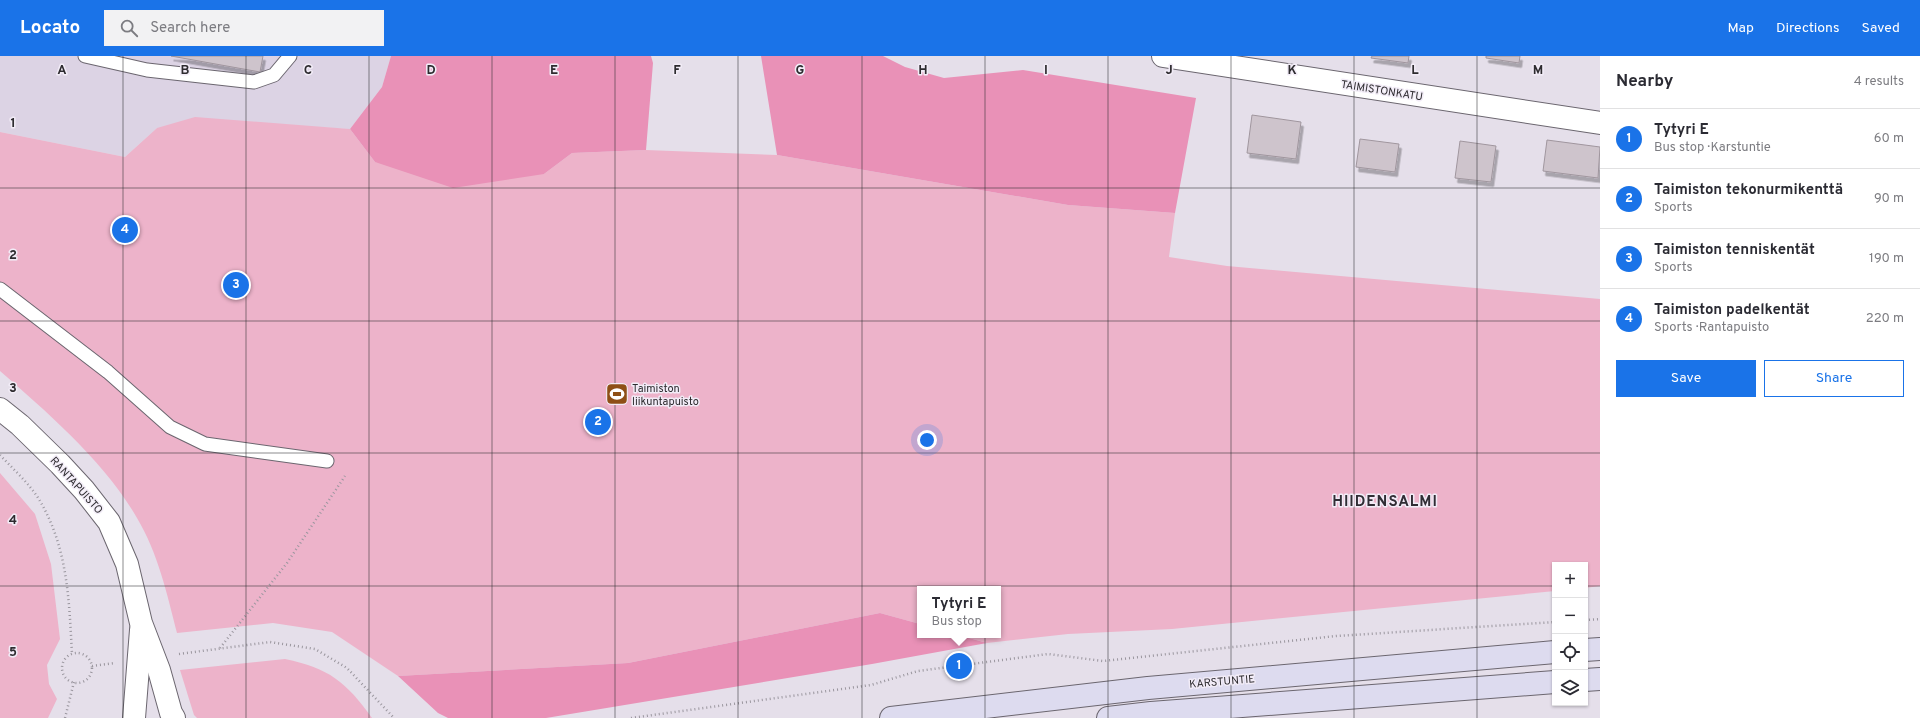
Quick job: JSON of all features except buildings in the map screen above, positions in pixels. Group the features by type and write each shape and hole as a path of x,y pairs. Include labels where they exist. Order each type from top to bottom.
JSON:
{"main road":[{"path":"1588,650 1600,649"},
{"name":"KARSTUNTIE","path":"891,718 1148,688 1552,652"},
{"path":"1588,680 1600,679"},
{"path":"1108,718 1151,713 1552,682"}],"street":[{"name":"TAIMISTONKATU","path":"1163,56 1600,123"},
{"name":"RANTAPUISTO","path":"0,409 20,425 65,469 84,490 109,522 127,564 141,623 159,670 171,713 174,718"},
{"name":"RANTAPUISTO","path":"134,718 141,623"}],"lane":[{"path":"85,56 147,70 254,82 274,75 290,56"},
{"path":"0,289 108,372 170,427 205,444 327,461"}],"path":[{"path":"0,454 39,500 57,536 68,586 72,654"},
{"path":"220,648 287,563 345,476"},
{"path":"1588,620 1600,619"},
{"path":"631,718 871,686 918,671 1048,654 1103,660 1336,636 1552,622"},
{"path":"178,654 270,642 315,649 347,668 394,718"},
{"path":"72,654 83,654 90,661 92,666 90,676 86,680 74,682 65,677 62,670 65,660 72,654"},
{"path":"92,666 121,662"},
{"path":"65,718 74,682"}],"shaded area":[{"path":"0,56 391,56 382,87 350,129 284,125 157,128 125,157 0,132"},
{"path":"391,56 651,56 653,63 646,150 572,153 544,174 453,188 375,162 350,129 382,87"},
{"path":"761,56 883,56 905,67 944,78 1023,70 1196,98 1175,213 1068,205 777,155"},
{"name":"Taimiston liikuntapuisto","path":"195,117 350,129 375,162 544,174 572,153 646,150 777,155 1068,205 1175,213 1169,257 1227,266 1600,299 1600,586 1588,588 1588,562 1552,562 1552,591 1172,629 1068,634 987,643 969,638 1001,638 1001,586 917,586 917,623 880,613 628,663 398,676 332,632 273,623 177,633 161,574 151,545 124,497 109,477 74,439 0,371 0,132 125,157 157,128"},
{"path":"0,473 35,514 51,564 60,639 47,665 49,684 57,699 48,718 0,718"},
{"path":"880,613 917,623 917,638 969,638 987,643 872,664 546,718 448,718 438,713 398,676 628,663"},
{"path":"285,659 314,667 335,678 354,695 372,718 197,718 194,715 180,670"}],"place":[{"name":"Taimiston padelkentät","path":"125,230"},
{"name":"Taimiston tenniskentät","path":"236,285"},
{"name":"Taimiston liikuntapuisto","path":"617,394"},
{"name":"Taimiston tekonurmikenttä","path":"598,422"},
{"name":"Tytyri E","path":"959,666"}],"district":[{"name":"HIIDENSALMI","path":"1385,501"}]}
